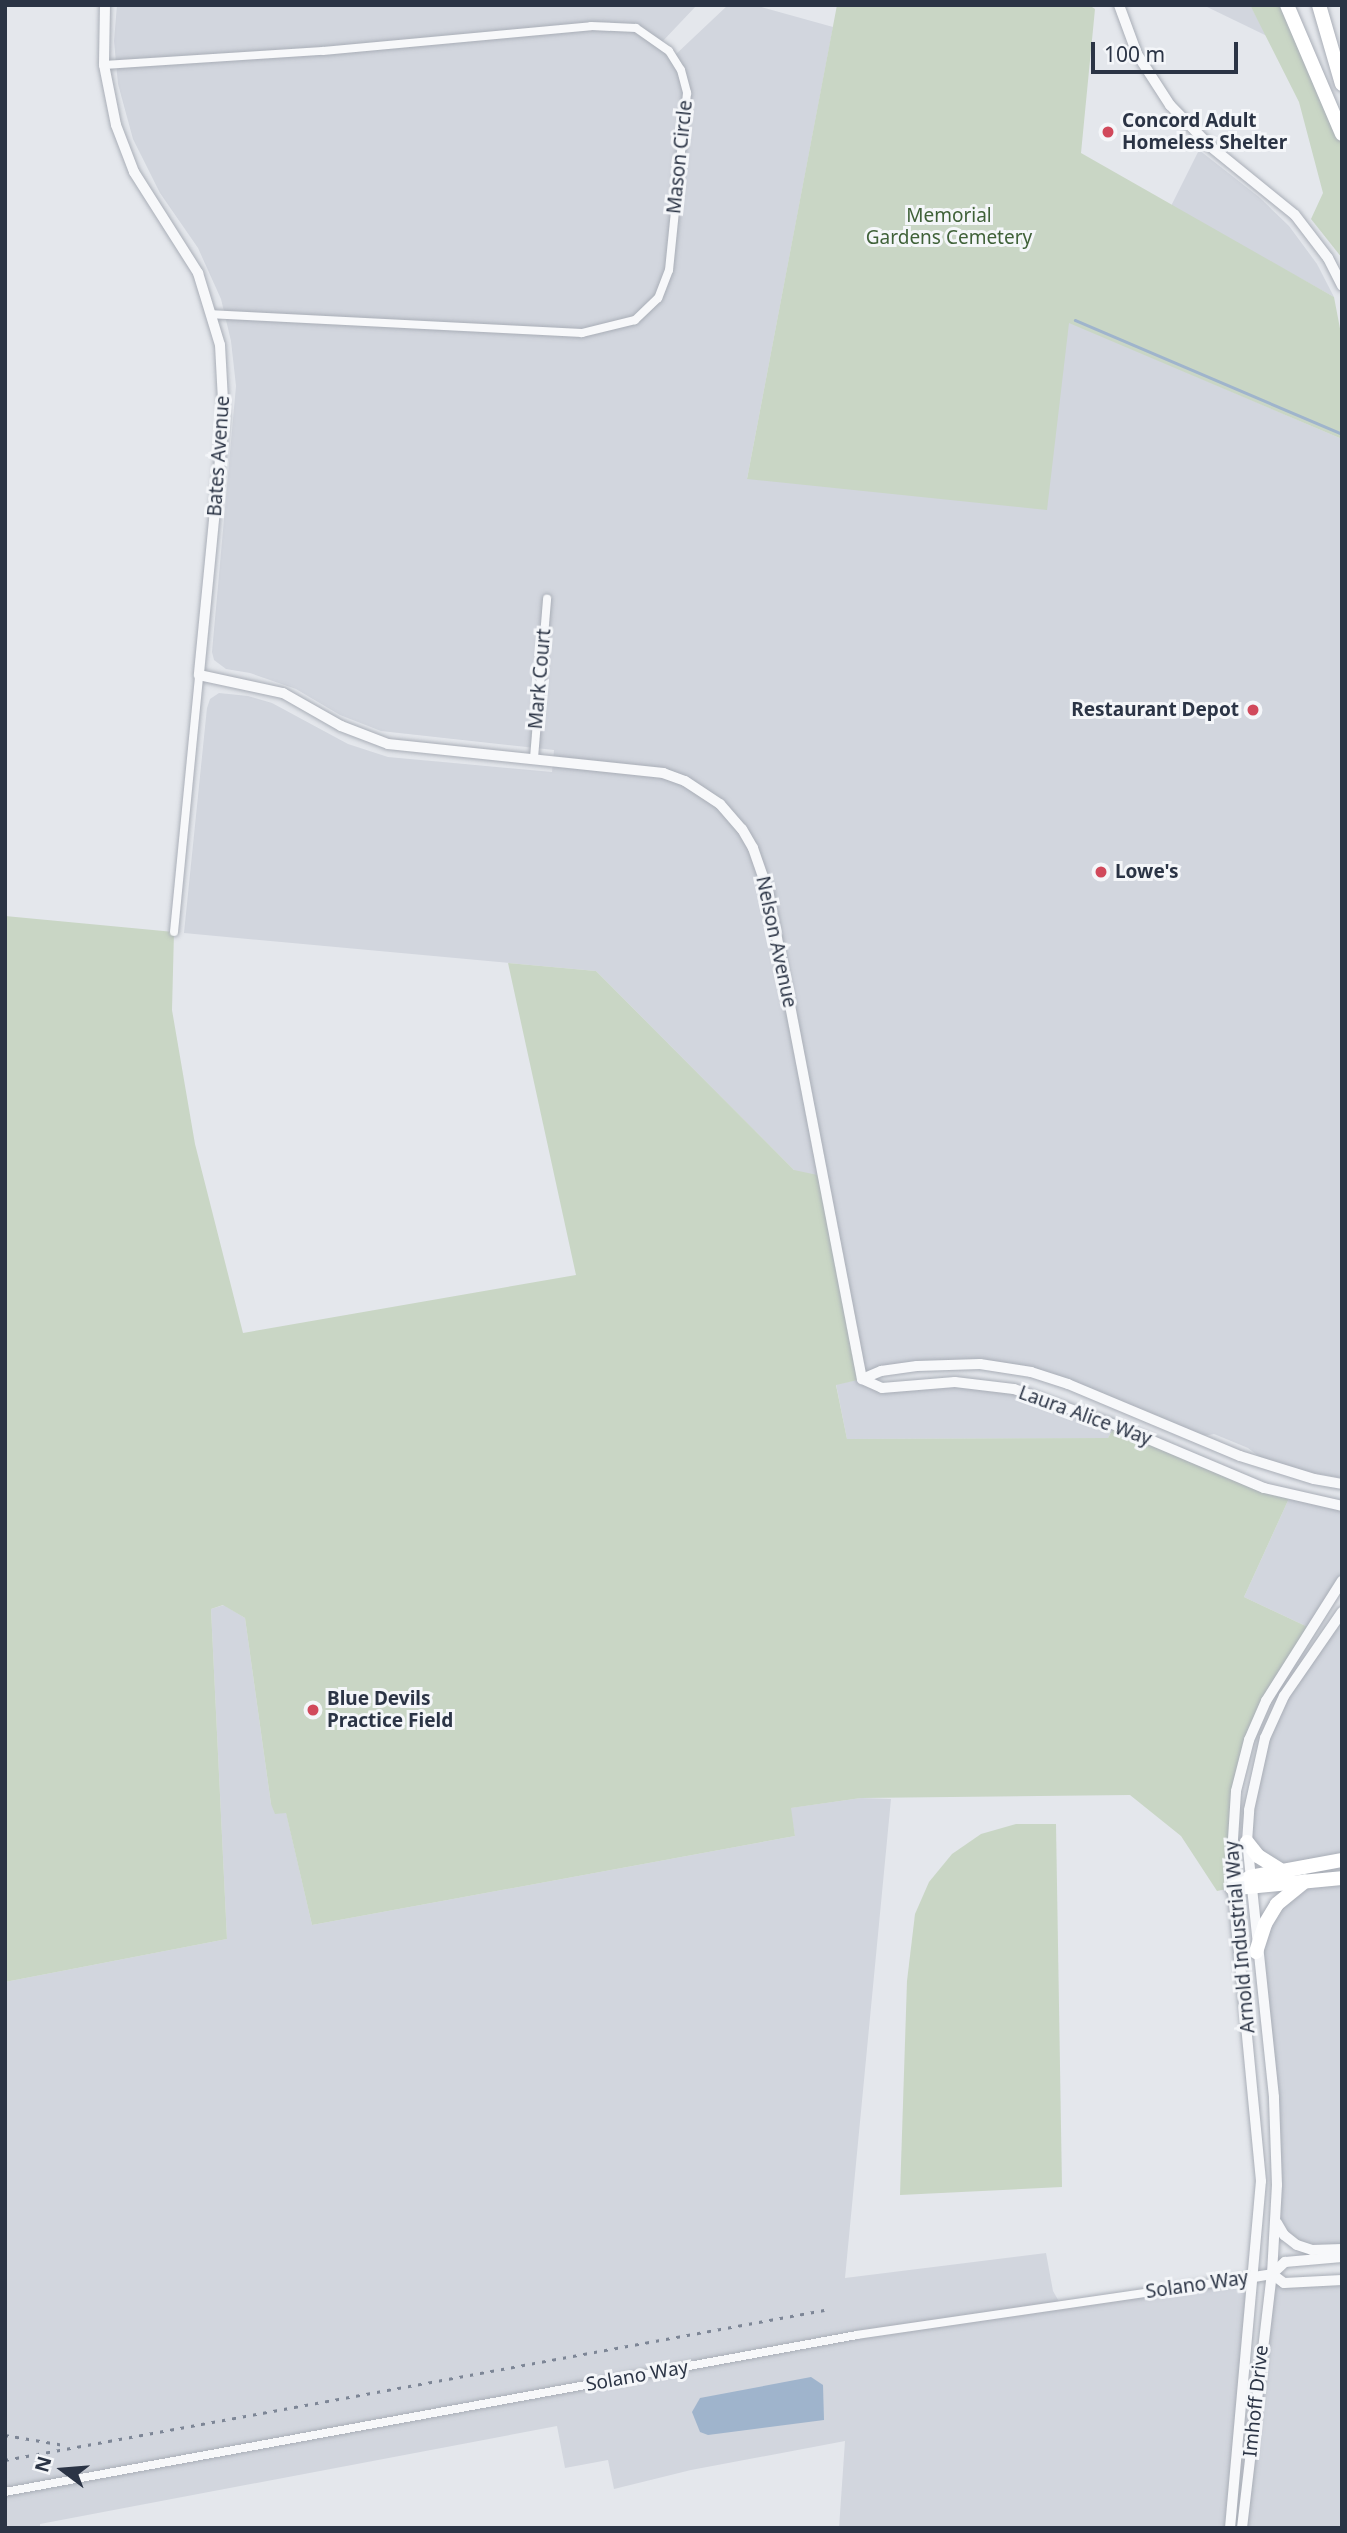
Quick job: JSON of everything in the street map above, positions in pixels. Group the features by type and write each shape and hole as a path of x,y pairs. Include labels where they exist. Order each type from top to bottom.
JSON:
{"highway":[{"path":"1287,5 1342,134"},
{"path":"1319,5 1342,84"},
{"path":"1247,1842 1258,1856 1279,1869"},
{"path":"1232,1888 1279,1869 1342,1860"},
{"path":"1250,1881 1342,1878"},
{"path":"1256,1952 1265,1924 1278,1904 1306,1880"}],"street":[{"name":"Bates Avenue","path":"105,5 104,65 116,125 134,172 198,274 212,314 224,374 224,418 174,932"},
{"path":"1119,5 1137,54 1170,105 1195,132 1295,215 1328,258 1342,286"},
{"name":"Mason Circle","path":"104,65 323,51 592,26 636,28 669,51 681,70 687,93 668,270 658,298 635,320 582,333 212,314"},
{"name":"Mark Court","path":"534,758 547,599"},
{"name":"Nelson Avenue","path":"199,675 283,693 341,726 388,744 663,773 685,781 720,804 742,829 753,848 773,915 862,1379"},
{"name":"Laura Alice Way","path":"862,1379 881,1371 917,1366 980,1364 1031,1372 1068,1384 1240,1456 1290,1472 1342,1484"},
{"name":"Laura Alice Way","path":"862,1379 882,1388 955,1382 1014,1389 1115,1425 1264,1488 1342,1506"},
{"name":"Arnold Industrial Way","path":"1254,2277 1261,2181 1232,1888 1230,1844 1236,1791 1249,1740 1266,1701 1342,1581"},
{"name":"Arnold Industrial Way","path":"1272,2274 1276,2221 1273,2097 1256,1952 1247,1842 1248,1810 1265,1738 1284,1696 1342,1612"},
{"path":"1276,2221 1284,2235 1297,2245 1312,2250 1342,2249"},
{"name":"Solano Way","path":"5,2492 857,2335 1272,2274 1285,2262 1342,2258"},
{"name":"Solano Way","path":"1272,2274 1284,2283 1342,2280"},
{"name":"Imhoff Drive","path":"1242,2528 1272,2274"},
{"name":"Imhoff Drive","path":"1230,2528 1254,2277"}],"shaded area":[{"path":"117,5 697,5 661,43 674,56 728,5 754,5 833,27 747,479 1069,322 1342,439 1342,1478 1301,1471 1261,1458 1248,1448 1214,1434 1192,1438 1068,1384 980,1364 917,1366 863,1379 882,1388 987,1384 1115,1425 1108,1438 847,1439 836,1384 862,1379 794,1170 596,971 184,933 207,708 210,699 219,693 248,696 272,703 348,744 388,757 552,772 554,750 381,731 340,715 296,689 250,673 226,669 214,660 212,652 236,386 231,341 221,299 198,248 160,193 133,139 118,84 114,41"},
{"path":"1203,5 1250,5 1267,36"},
{"path":"1199,150 1259,197 1289,226 1317,264 1334,297 1171,206"},
{"path":"1291,1494 1342,1506 1342,1581 1312,1629 1244,1597"},
{"path":"224,1605 245,1618 271,1804 286,1812 312,1925 795,1836 790,1808 861,1798 891,1799 845,2278 1046,2253 1053,2291 1061,2305 1254,2277 1230,2528 839,2528 845,2441 691,2470 614,2489 608,2460 565,2468 557,2426 40,2524 40,2528 5,2528 5,1982 227,1939 211,1609"},
{"path":"1342,1612 1342,1860 1279,1869 1247,1842 1255,1773 1284,1696"},
{"path":"1342,1878 1342,2249 1297,2245 1276,2221 1274,2097 1256,1952 1292,1890"},
{"path":"1272,2274 1285,2283 1342,2280 1342,2528 1242,2528"}],"green space":[{"name":"Memorial Gardens Cemetery","path":"837,5 1089,5 1095,9 1081,153 1334,297 1342,339 1342,439 1069,323 1047,510 747,479"},
{"path":"1250,5 1287,5 1342,134 1342,258 1311,219 1323,193 1299,102"},
{"path":"5,916 174,932 172,1010 195,1144 243,1333 576,1275 508,963 596,971 794,1170 822,1176 862,1379 836,1385 847,1439 1108,1438 1115,1425 1291,1494 1244,1597 1312,1629 1266,1701 1236,1791 1232,1888 1217,1891 1181,1836 1130,1795 861,1798 791,1808 795,1836 312,1925 286,1813 275,1814 271,1804 245,1618 223,1605 211,1609 227,1939 5,1982"},
{"path":"1016,1824 1056,1824 1062,2187 900,2195 907,1981 915,1914 929,1882 952,1854 981,1834"}],"water":[{"path":"811,2377 823,2385 824,2420 708,2435 700,2432 692,2412 700,2398"}],"waterway":[{"path":"1075,320 1342,434"}],"railway":[{"path":"5,2460 824,2310"},
{"path":"5,2435 64,2445"}],"place":[{"name":"Concord Adult Homeless Shelter","path":"1108,132"},
{"name":"Restaurant Depot","path":"1253,710"},
{"name":"Lowe's","path":"1101,872"},
{"name":"Blue Devils Practice Field","path":"313,1710"}]}
